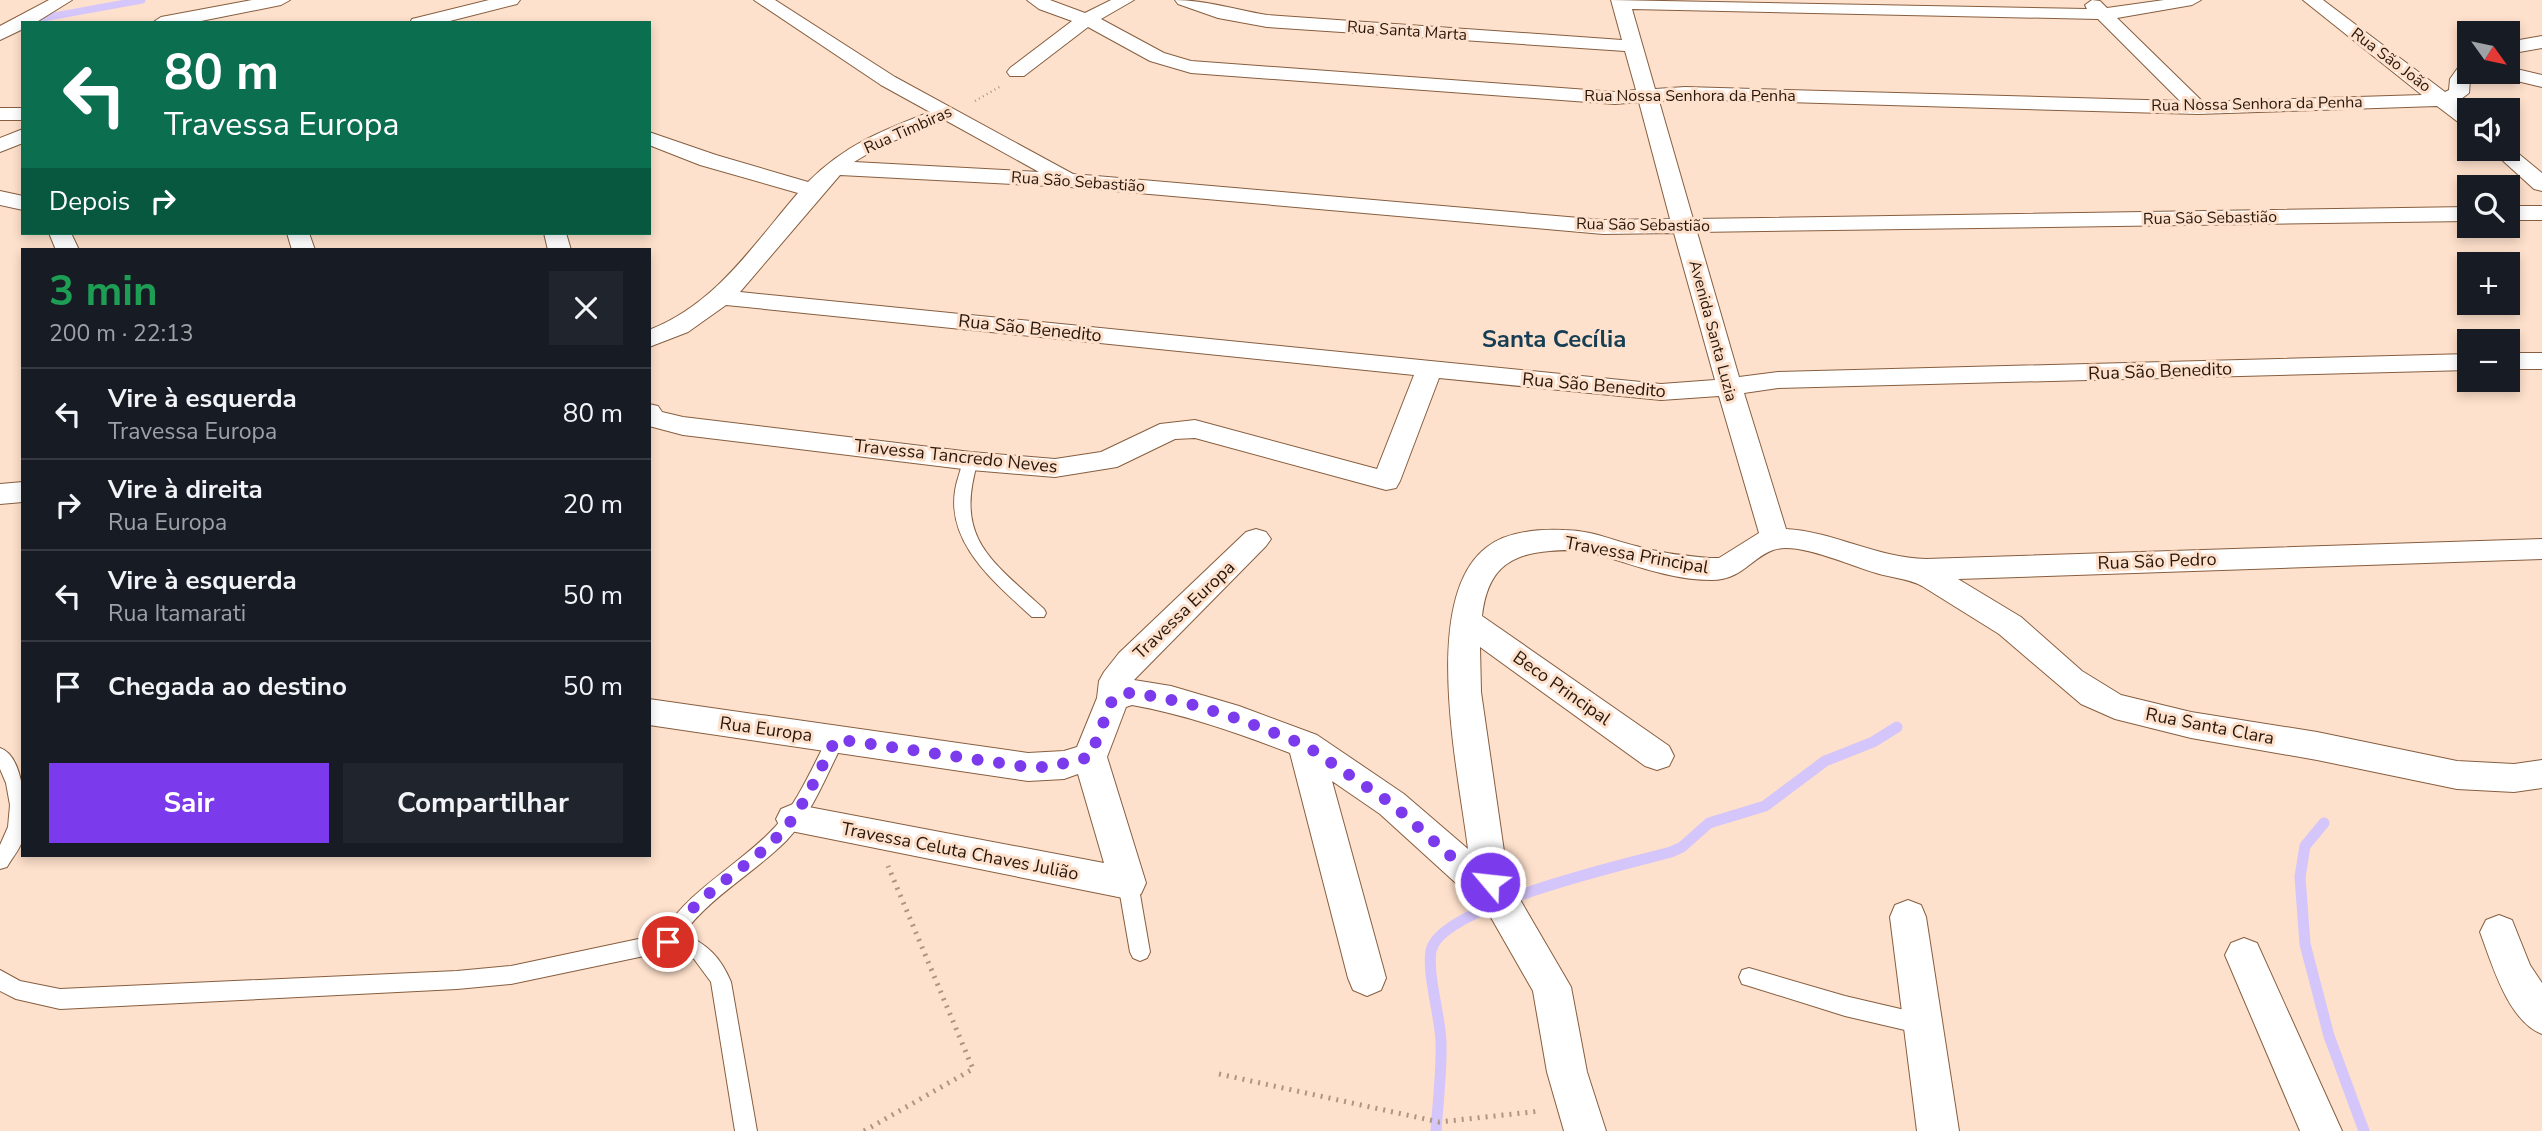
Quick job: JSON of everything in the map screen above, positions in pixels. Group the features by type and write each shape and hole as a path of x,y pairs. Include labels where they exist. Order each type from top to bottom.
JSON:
{"street":[{"path":"35,21 63,0"},
{"path":"171,21 281,0"},
{"path":"427,21 511,0"},
{"path":"763,0 888,81 1070,180"},
{"name":"Rua Nossa Senhora da Penha","path":"1036,0 1113,31 1155,58 1191,67 1615,98 1685,93 2198,108 2445,100"},
{"path":"1017,72 1044,48 1085,21 1125,0"},
{"name":"Rua Santa Marta","path":"1184,0 1225,14 1268,21 1633,46"},
{"path":"1620,1 2096,7 2192,0"},
{"name":"Rua São João","path":"2312,0 2457,110"},
{"name":"Avenida Santa Luzia","path":"1620,1 1685,226 1727,386 1775,539"},
{"path":"2096,7 2198,108"},
{"path":"4,44 21,31"},
{"path":"2520,46 2542,42"},
{"path":"2520,76 2542,81"},
{"path":"2445,100 2459,93 2460,84"},
{"name":"Rua Timbiras","path":"651,337 687,321 722,297 812,190 835,168 872,143 945,113"},
{"path":"0,114 21,114"},
{"path":"0,146 21,136"},
{"path":"651,139 708,160 812,190"},
{"path":"2515,161 2542,184"},
{"name":"Rua São Sebastião","path":"835,168 1070,180 1603,227 2457,214"},
{"path":"0,198 21,202"},
{"path":"2520,213 2542,213"},
{"name":"Rua São Benedito","path":"722,297 1661,392 1778,380 2457,362"},
{"path":"2520,361 2542,360"},
{"name":"Travessa Tancredo Neves","path":"651,416 664,423 683,426 971,461 1055,468 1107,460 1158,434 1182,428 1195,429 1386,481 1429,369"},
{"name":"Travessa Europa","path":"1090,757 1113,698 1115,681 1124,668 1256,539"},
{"name":"Rua São Pedro","path":"1775,539 1804,543 1919,571 1957,567 2542,550"},
{"name":"Travessa Principal","path":"1490,882 1465,692 1466,621 1473,588 1487,560 1504,548 1521,542 1575,540 1607,546 1625,554 1713,570 1734,564 1766,542 1775,539"},
{"name":"Rua Santa Clara","path":"1919,571 1986,608 2023,636 2061,672 2105,702 2120,708 2208,729 2320,747 2432,772 2525,777 2542,774"},
{"name":"Beco Principal","path":"1466,621 1657,756"},
{"path":"1113,698 1132,692 1192,704 1305,745 1392,804 1471,874 1490,882 1552,987 1567,1072 1581,1119"},
{"name":"Rua Europa","path":"651,712 1028,767 1048,767 1090,757"},
{"path":"1305,745 1367,978"},
{"path":"1090,757 1128,883"},
{"name":"Travessa Celuta Chaves Julião","path":"793,819 1128,883"},
{"path":"1908,917 1938,1131"},
{"path":"2499,932 2514,974 2542,1017"},
{"path":"2244,955 2321,1131"}],"lane":[{"path":"971,461 962,482 960,505 963,528 974,550 1038,613"},
{"path":"668,942 673,930 691,911 757,856 793,819 836,739"},
{"path":"0,755 15,775 19,794 19,818 15,837 0,861"},
{"path":"1128,883 1140,952"},
{"path":"0,979 16,990 60,999 403,984 511,975 668,942 682,943 701,953 716,970 721,982 746,1131"},
{"path":"1749,977 1845,1006 1922,1024"}],"path":[{"name":"Rua Timbiras","path":"945,113 979,99 1007,82 1017,72"},
{"path":"864,1131 973,1069 874,835"},
{"path":"1219,1074 1439,1122 1581,1119"}],"waterway":[{"path":"32,20 142,0"},
{"path":"1436,1131 1441,1041 1430,960 1431,951 1442,934 1466,918 1499,903 1682,847 1709,823 1765,806 1825,761 1873,742 1897,727"},
{"path":"2324,823 2305,846 2300,877 2305,944 2329,1036 2364,1131"}],"district":[{"name":"Santa Cecília","path":"1554,339"}],"route":[{"path":"668,942 681,920 757,856 793,819 836,739 1028,767 1064,765 1090,757 1113,698 1132,692 1202,707 1277,732 1305,745 1392,804 1471,874 1490,882"}]}
